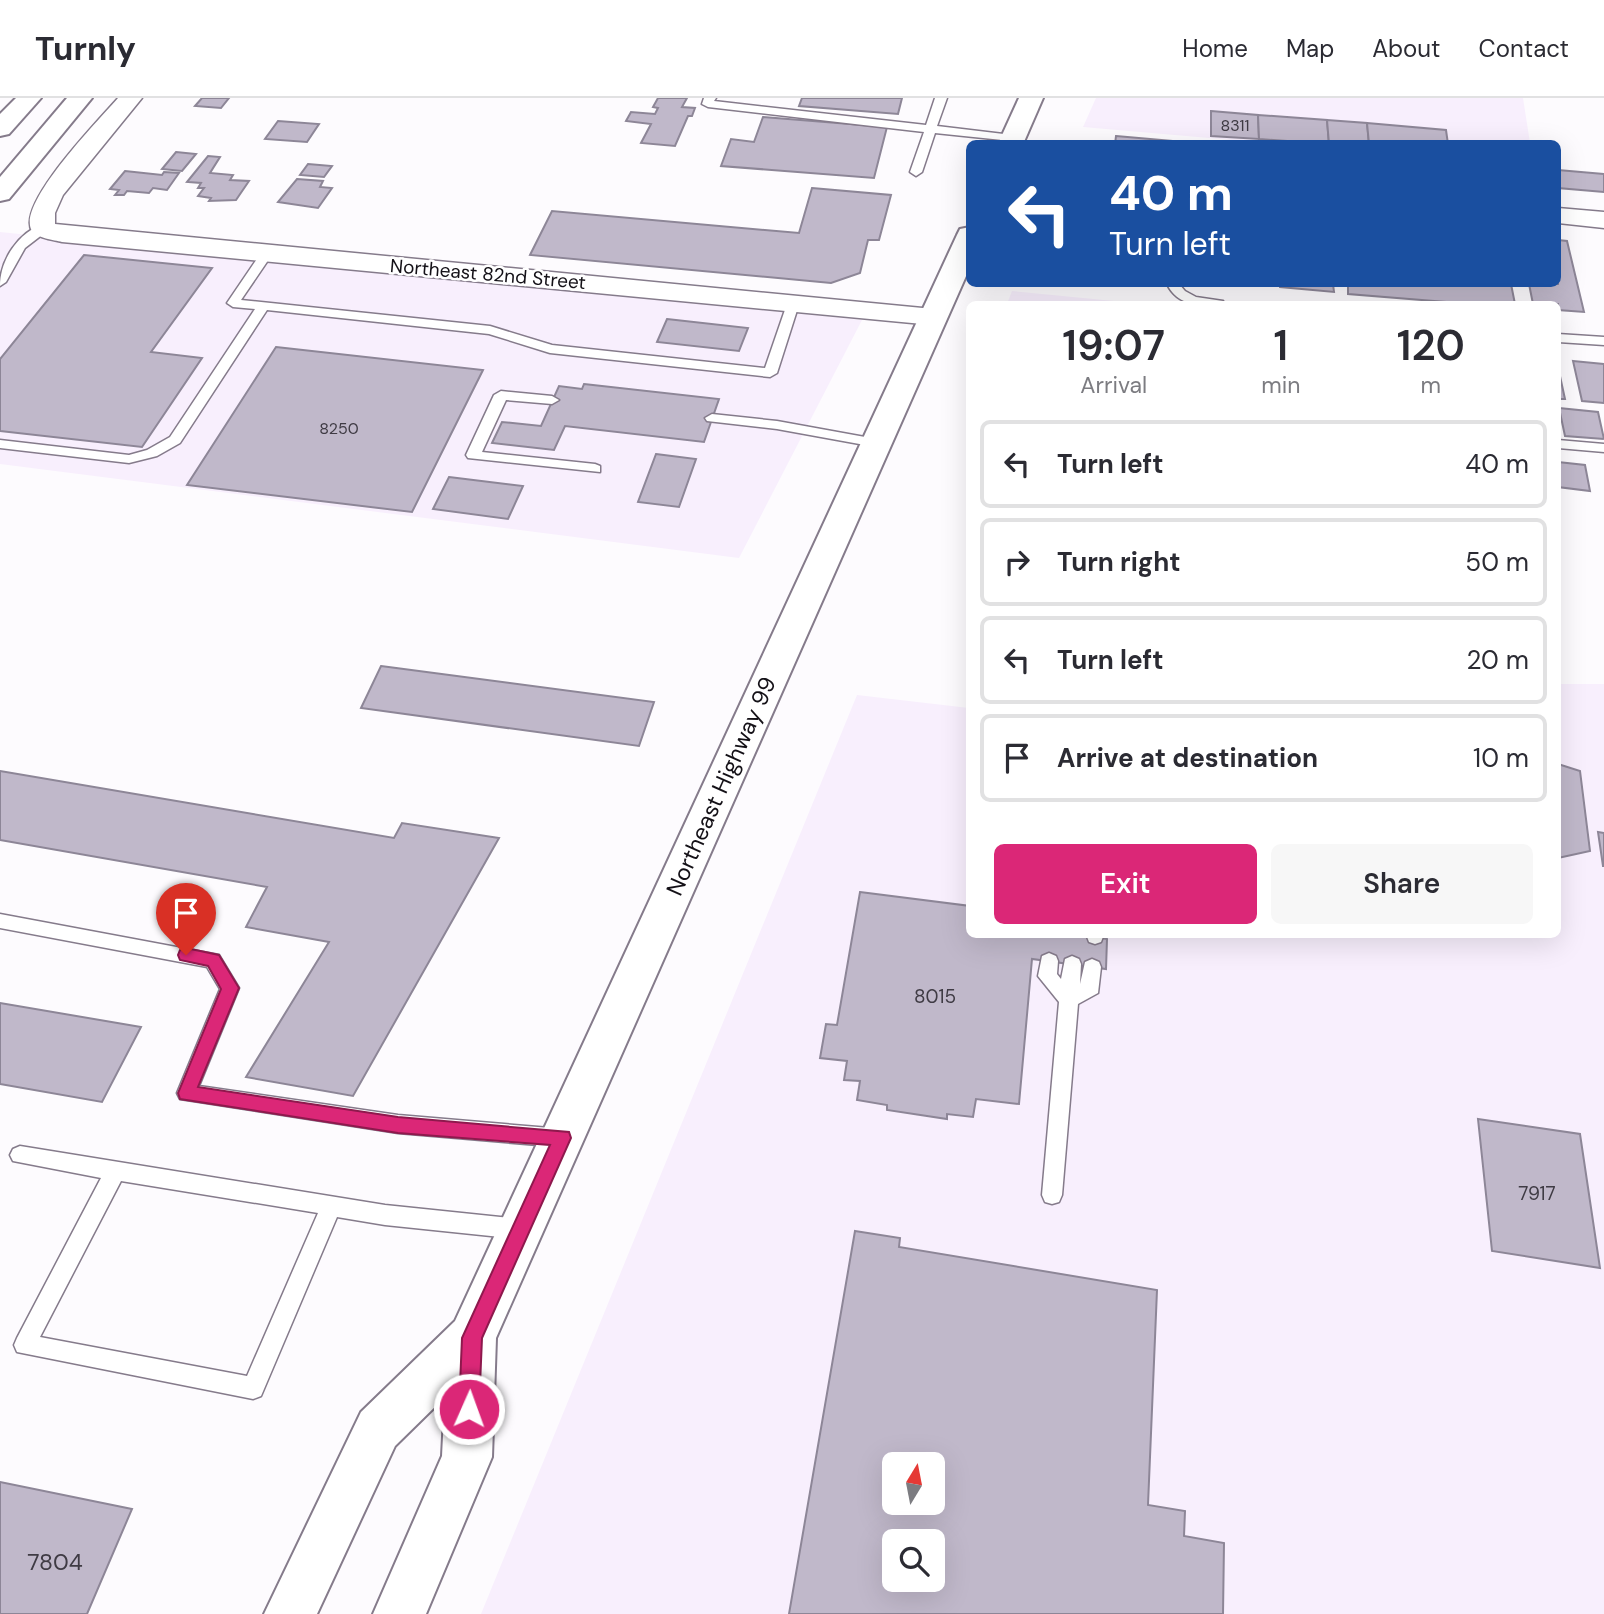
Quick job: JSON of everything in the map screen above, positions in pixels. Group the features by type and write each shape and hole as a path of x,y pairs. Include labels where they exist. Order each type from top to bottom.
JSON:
{"main road":[{"path":"0,129 29,98"},
{"path":"0,193 80,98"},
{"path":"1017,140 1031,98"},
{"name":"Northeast Highway 99","path":"399,1614 467,1457 472,1338 966,244"},
{"name":"Northeast Highway 99","path":"290,1614 378,1429 472,1338"}],"street":[{"path":"43,228 42,213 51,193 130,98"},
{"path":"1561,216 1604,220"},
{"name":"Northeast 82nd Street","path":"43,228 62,234 933,317"}],"lane":[{"path":"710,98 708,104 931,127 1005,140"},
{"path":"916,172 941,98"},
{"path":"0,282 20,246 43,228"},
{"path":"267,253 233,303 490,330 551,349 770,373 793,303"},
{"path":"1174,287 1183,296 1205,301"},
{"path":"0,444 129,459 152,453 175,440 263,306"},
{"path":"1561,338 1604,341"},
{"path":"552,400 501,395 473,454 595,469"},
{"path":"712,418 777,425 876,443"},
{"path":"1561,444 1604,448"},
{"path":"0,921 213,960 230,988 187,1093 398,1125 562,1138"},
{"path":"1049,961 1047,976 1069,1000"},
{"path":"1052,1195 1072,964"},
{"path":"1069,1000 1091,987 1093,967"},
{"path":"20,1155 385,1215 520,1229"},
{"path":"116,1170 24,1345 253,1388 331,1206"}],"shaded area":[{"path":"1096,98 1523,98 1530,140 1231,140 1083,127"},
{"path":"0,232 862,320 739,558 0,464"},
{"path":"1012,291 1114,301 1008,301"},
{"path":"1561,684 1604,684 1604,1614 481,1614 857,695 966,708 966,938 1561,938"}],"building":[{"path":"202,98 229,98 221,108 195,106"},
{"path":"658,98 687,98 682,107 695,108 692,116 688,116 675,146 641,143 651,124 626,121 631,112 655,114 658,108 653,107"},
{"path":"802,98 902,98 898,114 799,106"},
{"path":"1211,111 1258,115 1259,139 1211,136"},
{"path":"1258,115 1327,120 1329,140 1259,139"},
{"path":"763,117 887,127 874,178 721,166 731,139 754,142"},
{"path":"1327,120 1367,123 1369,140 1329,140"},
{"path":"278,121 319,124 307,142 265,139"},
{"path":"1367,123 1446,130 1447,140 1369,140"},
{"path":"1116,136 1162,140 1116,140"},
{"path":"176,152 196,154 182,171 162,169"},
{"path":"208,156 220,157 210,173 233,175 230,180 249,181 236,200 209,201 211,198 198,196 204,188 198,188 201,183 187,182"},
{"path":"308,164 332,166 324,177 300,175"},
{"path":"1561,170 1604,174 1604,192 1561,188"},
{"path":"125,171 162,175 164,172 179,173 167,190 153,188 149,193 127,191 124,195 115,195 119,190 110,189"},
{"path":"297,179 323,181 320,187 332,188 318,208 278,202"},
{"path":"812,188 891,195 879,240 868,240 860,273 831,283 530,255 552,211 799,233"},
{"path":"1561,240 1567,241 1584,312 1561,310 1561,301 1532,301 1530,287 1561,287"},
{"path":"84,255 212,268 151,352 202,358 142,447 0,431 0,359"},
{"path":"1280,287 1333,287 1334,292"},
{"path":"1348,287 1512,287 1514,301 1434,301 1348,294"},
{"path":"667,319 748,328 739,351 657,342"},
{"path":"276,347 483,370 412,512 187,485"},
{"path":"1573,361 1604,364 1604,403 1582,401"},
{"path":"1561,381 1565,399 1561,399"},
{"path":"584,384 719,399 704,442 565,426 554,450 492,443 502,422 541,426 559,386 582,389"},
{"path":"1561,408 1598,412 1604,439 1565,436"},
{"path":"656,454 696,459 679,507 638,502"},
{"path":"1561,462 1585,465 1590,491 1561,487"},
{"path":"449,477 523,486 508,519 433,509"},
{"path":"381,666 654,702 639,746 361,708"},
{"path":"1561,765 1580,771 1590,851 1561,857"},
{"path":"0,771 394,838 402,823 499,838 353,1096 246,1077 329,942 246,927 267,887 0,840"},
{"path":"1598,832 1604,833 1604,866 1603,866"},
{"path":"860,892 966,905 966,938 1107,939 1106,969 1032,959 1019,1104 976,1099 973,1117 947,1114 947,1119 887,1110 887,1105 857,1100 860,1081 844,1080 847,1061 820,1058 826,1024 837,1025"},
{"path":"0,1003 141,1027 102,1102 0,1084"},
{"path":"1478,1119 1580,1134 1600,1268 1492,1251"},
{"path":"855,1231 900,1238 899,1247 1157,1290 1148,1505 1185,1511 1184,1536 1224,1543 1223,1614 789,1614"},
{"path":"0,1482 132,1509 87,1614 0,1614"}],"route":[{"path":"186,955 213,960 230,988 187,1093 398,1125 562,1138 472,1338 469,1409"}]}
